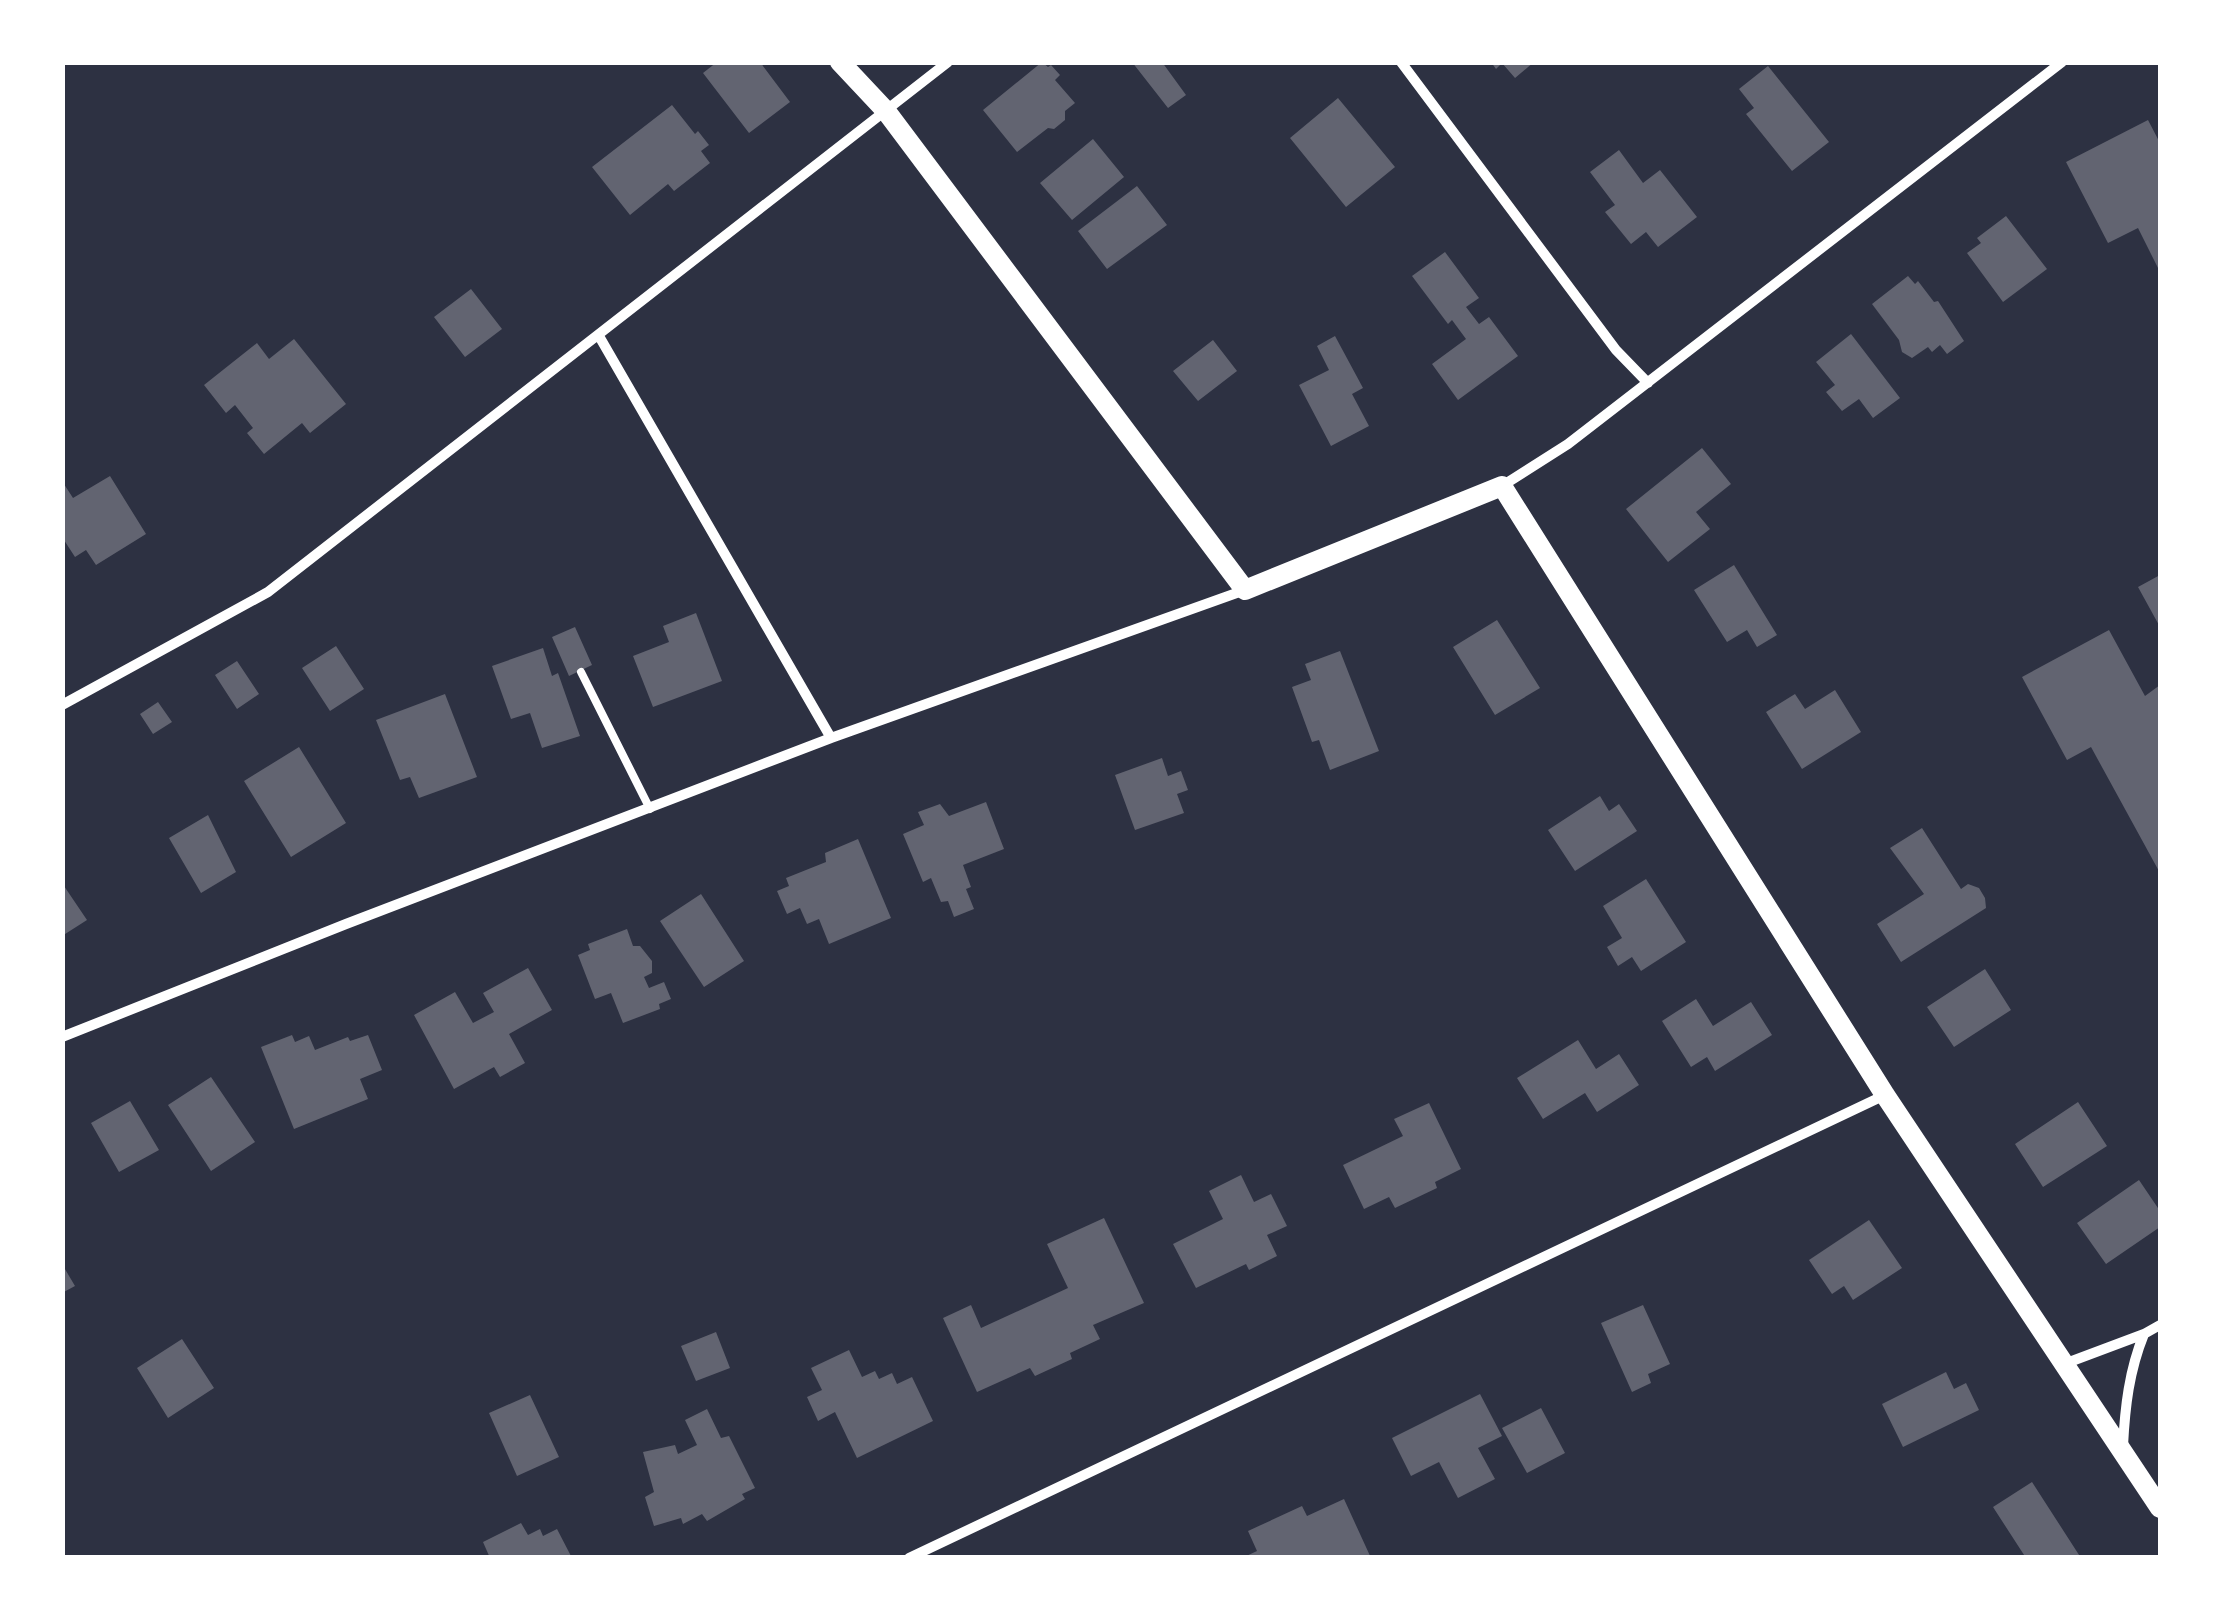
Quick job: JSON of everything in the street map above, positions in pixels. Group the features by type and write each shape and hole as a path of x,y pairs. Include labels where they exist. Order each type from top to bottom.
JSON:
{"main road":[{"path":"840,62 886,111 1245,590 1502,486 1885,1095 2160,1508"}],"street":[{"path":"62,705 268,592 948,62"},
{"path":"1401,62 1616,350 1648,383"},
{"path":"1502,486 1568,444 2062,62"},
{"path":"599,336 832,738"},
{"path":"62,1037 832,738 1245,590"},
{"path":"909,1558 1885,1095"},
{"path":"2063,1364 2160,1325"},
{"path":"2122,1454 2126,1397 2144,1334"}],"lane":[{"path":"582,672 650,809"}],"building":[{"path":"717,62 760,62 790,102 749,133 703,73"},
{"path":"1042,62 1060,75 1055,80 1075,103 1065,111 1065,120 1017,152 983,110"},
{"path":"1132,62 1162,62 1186,95 1168,108"},
{"path":"1491,62 1534,62 1515,78 1502,63 1496,69"},
{"path":"1768,66 1829,142 1792,171 1746,114 1754,108 1739,89"},
{"path":"1338,98 1395,167 1346,207 1290,138"},
{"path":"672,105 709,145 701,151 710,163 674,191 668,184 630,215 592,167"},
{"path":"2148,120 2160,143 2160,272 2138,228 2108,243 2066,162"},
{"path":"1093,139 1124,177 1072,220 1040,183"},
{"path":"1619,150 1643,183 1660,170 1697,217 1658,247 1646,232 1631,244 1605,212 1615,205 1590,172"},
{"path":"1137,186 1167,225 1107,269 1078,231"},
{"path":"2006,216 2047,269 2003,302 1967,253 1981,243 1977,238"},
{"path":"1445,252 1479,298 1466,307 1479,324 1489,317 1518,356 1458,400 1432,364 1466,339 1452,320 1448,324 1412,276"},
{"path":"1908,276 1915,284 1918,281 1934,302 1938,301 1964,341 1947,354 1940,345 1932,352 1928,347 1912,358 1902,352 1899,340 1872,304"},
{"path":"471,289 502,329 465,357 434,317"},
{"path":"1851,334 1900,398 1873,418 1859,399 1842,411 1826,392 1835,385 1816,362"},
{"path":"1335,336 1363,388 1352,394 1369,426 1331,446 1299,385 1329,370 1317,346"},
{"path":"294,339 346,404 310,433 302,423 264,454 247,433 253,428 235,405 226,413 204,385 257,343 269,359"},
{"path":"1213,340 1237,371 1198,401 1173,371"},
{"path":"1702,448 1731,484 1696,512 1710,529 1668,562 1626,509"},
{"path":"110,476 146,534 96,565 86,550 75,557 62,537 62,481 73,498"},
{"path":"1734,565 1777,635 1757,647 1747,630 1727,642 1694,590"},
{"path":"2160,575 2160,627 2138,587"},
{"path":"696,613 722,681 653,707 633,656 669,642 663,626"},
{"path":"1497,620 1540,688 1495,715 1453,647"},
{"path":"575,627 592,665 569,676 552,637"},
{"path":"2109,630 2145,696 2160,685 2160,873 2091,747 2067,760 2022,677"},
{"path":"336,646 364,689 330,711 302,668"},
{"path":"543,648 552,676 558,673 580,736 542,748 530,713 511,719 492,666"},
{"path":"1340,651 1379,751 1330,770 1319,740 1312,742 1292,687 1311,680 1305,664"},
{"path":"237,661 259,694 237,709 215,675"},
{"path":"1835,690 1861,732 1802,769 1766,712 1795,694 1805,709"},
{"path":"445,694 477,777 419,798 410,777 400,780 376,720"},
{"path":"158,702 172,722 153,734 140,714"},
{"path":"299,747 346,823 291,857 244,781"},
{"path":"1162,758 1168,776 1181,771 1188,790 1177,794 1184,813 1135,830 1115,775"},
{"path":"1600,796 1609,811 1619,804 1637,831 1575,871 1548,830"},
{"path":"986,802 1004,849 963,865 974,909 954,917 948,901 941,902 931,878 923,882 903,834 924,825 918,812 940,804 949,816"},
{"path":"208,815 236,872 201,893 169,838"},
{"path":"1922,828 1961,889 1968,884 1979,888 1986,908 1901,962 1877,924 1924,894 1890,848"},
{"path":"858,839 891,918 829,944 819,919 807,924 800,908 787,914 777,891 789,886 786,878 826,862 825,853"},
{"path":"1646,879 1686,942 1641,971 1632,957 1618,966 1607,947 1622,938 1603,906"},
{"path":"62,883 87,920 62,936"},
{"path":"701,894 744,961 704,987 660,921"},
{"path":"627,929 633,946 640,946 652,961 652,973 644,977 649,988 664,982 671,999 659,1004 660,1009 623,1023 611,993 595,999 578,955 590,950 588,944"},
{"path":"528,968 552,1010 509,1034 525,1063 500,1077 494,1067 454,1089 414,1015 455,992 473,1023 494,1012 483,993"},
{"path":"1985,969 2011,1010 1954,1047 1927,1007"},
{"path":"1696,999 1713,1026 1751,1002 1772,1035 1715,1071 1707,1057 1691,1067 1662,1021"},
{"path":"292,1035 295,1042 309,1036 315,1050 348,1037 350,1041 368,1035 382,1070 360,1079 368,1099 294,1129 261,1047"},
{"path":"1578,1040 1596,1069 1619,1054 1639,1085 1597,1112 1585,1093 1543,1119 1517,1078"},
{"path":"211,1077 255,1142 211,1171 168,1105"},
{"path":"130,1101 159,1150 119,1172 91,1123"},
{"path":"2078,1102 2107,1146 2043,1187 2015,1144"},
{"path":"1429,1103 1461,1169 1435,1182 1437,1188 1395,1208 1389,1197 1364,1209 1343,1165 1403,1136 1394,1119"},
{"path":"1241,1175 1254,1202 1271,1194 1287,1226 1267,1235 1277,1256 1249,1270 1246,1264 1196,1288 1173,1244 1223,1219 1209,1191"},
{"path":"2139,1180 2160,1211 2160,1227 2106,1264 2077,1223"},
{"path":"1104,1218 1144,1303 1093,1325 1100,1339 1070,1353 1072,1359 1035,1376 1030,1368 977,1392 943,1318 971,1305 981,1328 1068,1288 1047,1244"},
{"path":"1869,1220 1902,1268 1853,1300 1844,1286 1832,1294 1809,1260"},
{"path":"62,1264 75,1286 62,1293"},
{"path":"1643,1305 1670,1364 1648,1374 1651,1383 1632,1392 1601,1323"},
{"path":"716,1332 730,1368 696,1381 681,1346"},
{"path":"182,1339 214,1388 168,1418 137,1368"},
{"path":"849,1350 862,1377 875,1371 879,1379 892,1373 897,1384 912,1377 933,1421 857,1458 835,1412 818,1421 807,1397 822,1390 811,1368"},
{"path":"1946,1372 1954,1389 1966,1383 1979,1410 1903,1447 1882,1404"},
{"path":"1480,1394 1502,1436 1478,1448 1495,1479 1458,1498 1439,1462 1411,1476 1392,1438"},
{"path":"530,1395 559,1457 517,1476 489,1413"},
{"path":"1541,1408 1565,1453 1527,1473 1502,1428"},
{"path":"707,1409 721,1438 729,1436 755,1488 742,1494 745,1499 707,1521 702,1514 683,1524 681,1518 654,1526 645,1497 654,1492 643,1452 675,1445 678,1454 697,1445 685,1420"},
{"path":"2032,1482 2081,1558 2026,1558 1993,1507"},
{"path":"1344,1499 1371,1558 1242,1558 1257,1551 1248,1531 1302,1506 1307,1516"},
{"path":"521,1523 528,1535 540,1529 543,1536 557,1529 572,1558 490,1558 483,1542"}]}
